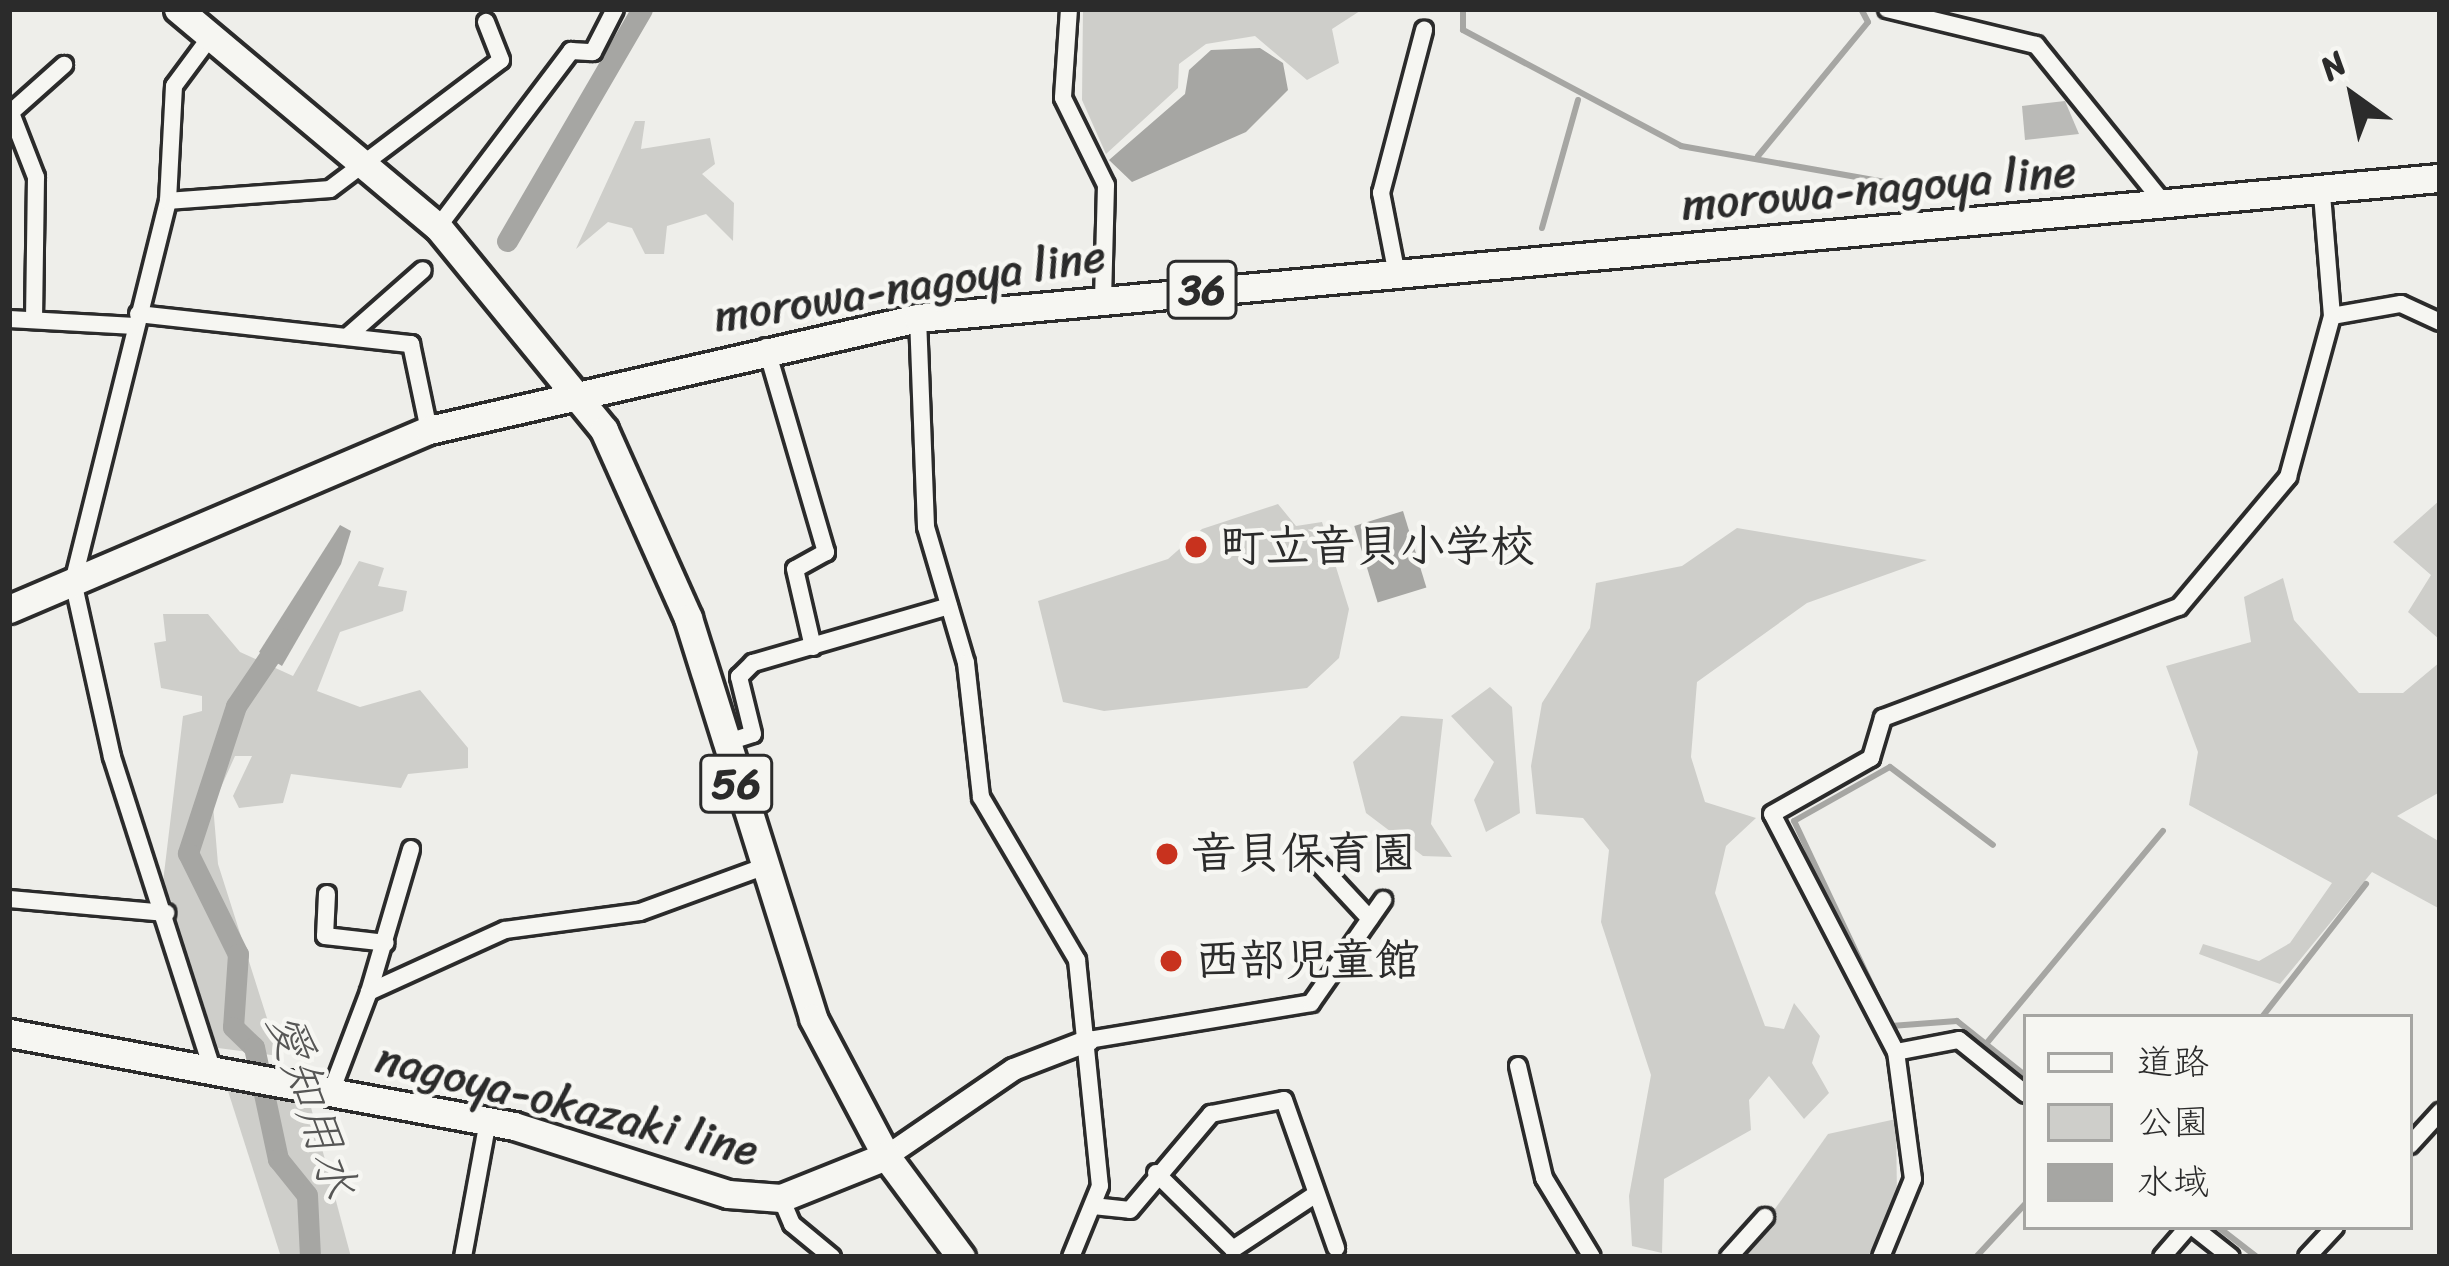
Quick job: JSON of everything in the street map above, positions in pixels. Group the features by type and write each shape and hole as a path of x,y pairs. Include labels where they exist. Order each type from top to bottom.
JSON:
{"main road":[{"name":"56","path":"178,9 438,227 516,310 637,490 813,1018 886,1156 961,1257"},
{"name":"morowa-nagoya line","path":"9,609 429,430 766,347 918,318 1103,296 2322,195 2440,178"},
{"name":"nagoya-okazaki line","path":"9,1034 488,1121 728,1194 781,1198 886,1156"}],"street":[{"path":"438,227 571,51 593,52 615,9"},
{"path":"1069,9 1063,98 1106,185 1103,296"},
{"path":"1887,9 2036,45 2165,205"},
{"path":"168,201 330,188 501,60 486,22"},
{"path":"1397,275 1381,193 1424,30"},
{"path":"211,36 173,86 168,201 73,581 112,757 225,1072"},
{"path":"34,314 36,177 10,113 64,65"},
{"path":"1881,1257 1913,1179 1896,1052 1772,814 1871,758 1883,718 2179,608 2288,477 2332,316 2322,195"},
{"path":"349,335 423,270"},
{"path":"2332,316 2401,304 2440,322"},
{"path":"9,319 34,314 136,320 411,344 429,430"},
{"path":"918,318 926,527 949,606 981,797 1065,932 1088,1040 1093,1206 1071,1257"},
{"path":"766,347 826,552 795,569 813,647"},
{"path":"725,743 753,734 739,677 813,647 949,606"},
{"path":"331,1092 386,943 410,849"},
{"path":"1318,863 1370,920"},
{"path":"369,992 505,930 640,912 760,868"},
{"path":"327,894 325,936 386,943"},
{"path":"9,899 166,914"},
{"path":"886,1156 1013,1069 1088,1040 1312,1003 1383,900"},
{"path":"1896,1052 1959,1040 2023,1092"},
{"path":"1518,1066 1544,1178 1592,1257"},
{"path":"1093,1206 1130,1210 1156,1173 1210,1114 1284,1100 1312,1196 1336,1248"},
{"path":"2413,1142 2440,1112"},
{"path":"463,1257 488,1121"},
{"path":"1156,1173 1233,1249 1312,1196"},
{"path":"781,1198 792,1224 832,1257"},
{"path":"1729,1257 1765,1217"},
{"path":"2162,1257 2188,1230"},
{"path":"2195,1230 2230,1257"},
{"path":"2307,1257 2332,1230"}],"green space":[{"path":"1083,9 1363,9 1332,29 1339,63 1307,80 1255,36 1206,44 1179,64 1178,88 1106,154 1082,100"},
{"path":"635,121 645,121 641,149 710,138 715,164 702,174 734,203 733,241 706,214 667,226 664,254 645,254 632,228 608,222 576,249"},
{"path":"2440,500 2440,640 2408,612 2431,575 2393,542"},
{"path":"1278,504 1296,526 1322,522 1349,609 1339,658 1307,688 1104,711 1063,702 1038,601 1168,559 1202,529"},
{"path":"1737,528 1927,560 1807,603 1697,682 1691,757 1705,802 1756,818 1726,846 1715,893 1765,1026 1784,1029 1794,1003 1820,1036 1812,1063 1829,1093 1804,1119 1769,1076 1749,1100 1751,1130 1664,1179 1662,1253 1632,1246 1629,1196 1651,1075 1601,922 1609,850 1583,818 1536,814 1531,766 1542,703 1590,628 1596,583 1682,566"},
{"path":"359,561 384,568 378,586 407,591 403,611 340,632 317,691 360,707 420,690 468,748 468,768 408,774 401,788 291,774 283,803 239,808 233,796 252,756 235,756 213,805 218,864 279,1056 218,1048 163,882 183,716 202,711 202,696 161,688 154,643 166,641 163,614 208,614 240,652 293,676"},
{"path":"2283,578 2294,620 2359,693 2403,693 2440,662 2440,792 2397,816 2440,842 2440,909 2372,872 2280,984 2199,954 2203,944 2259,961 2290,943 2332,883 2189,805 2198,752 2166,666 2251,642 2244,597"},
{"path":"1490,687 1512,707 1520,813 1486,832 1474,800 1494,762 1451,716"},
{"path":"1401,716 1443,719 1431,824 1452,857 1423,856 1366,813 1353,762"},
{"path":"227,1088 309,1100 351,1257 281,1257"},
{"path":"1896,1119 1897,1199 1868,1257 1741,1257 1828,1134"}],"water":[{"path":"1260,48 1283,63 1288,90 1246,132 1132,182 1109,160 1185,94 1189,70 1211,50"},
{"path":"1403,511 1426,588 1378,602 1354,526"},
{"path":"340,525 351,531 341,564 282,666 259,652"}],"building":[{"path":"2065,101 2079,134 2025,140 2022,106"}],"waterway":[{"name":"愛知用水","path":"507,241 642,9"},
{"path":"1463,9 1463,30 1681,146 1936,191"},
{"path":"1758,156 1868,22 1861,9"},
{"path":"1542,228 1578,100"},
{"name":"愛知用水","path":"282,638 236,706 188,853 238,954 233,1027 254,1047 278,1159 307,1195 310,1257"},
{"path":"1883,1009 1794,821 1890,767 1993,845"},
{"path":"1986,1044 2163,831"},
{"path":"2264,1014 2366,884"},
{"path":"1891,1026 1957,1021 2023,1074"},
{"path":"1976,1257 2023,1206"},
{"path":"2222,1230 2257,1257"}],"place":[{"name":"町立音貝小学校","path":"1196,547"},
{"name":"音貝保育園","path":"1167,854"},
{"name":"西部児童館","path":"1171,961"}]}
